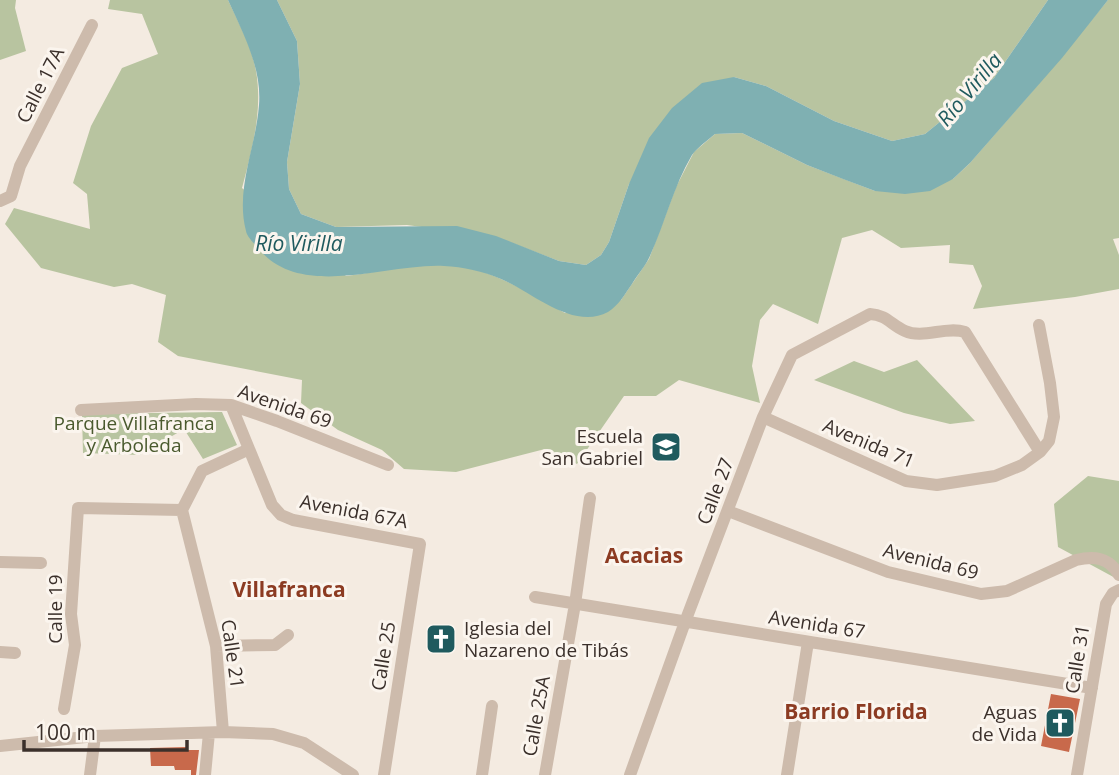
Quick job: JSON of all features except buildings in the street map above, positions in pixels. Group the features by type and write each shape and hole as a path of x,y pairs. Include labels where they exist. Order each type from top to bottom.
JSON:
{"street":[{"name":"Calle 17A","path":"3,200 11,196 20,166 93,25"},
{"name":"Calle 27","path":"630,775 763,417 792,355 870,314 881,315 905,331 965,332 1040,452"},
{"path":"1039,325 1054,417 1049,441 1040,452"},
{"name":"Avenida 69","path":"81,410 196,404 230,405 388,465"},
{"path":"182,510 202,471 247,450 230,405"},
{"name":"Avenida 71","path":"763,417 873,468 905,481 921,484 967,482 995,476 1022,465 1040,452"},
{"name":"Avenida 67A","path":"247,450 272,505 281,515 293,520 420,544"},
{"name":"Calle 25A","path":"545,775 575,604 590,498"},
{"name":"Calle 19","path":"64,709 75,645 71,614 78,509 182,510"},
{"name":"Calle 21","path":"182,510 216,646 223,732"},
{"name":"Avenida 69","path":"728,511 888,572 981,594 1007,591 1087,557 1101,558 1109,562 1119,575"},
{"name":"Calle 25","path":"384,775 420,544"},
{"path":"0,562 41,563"},
{"name":"Calle 31","path":"1077,775 1106,604 1116,592"},
{"name":"Avenida 67","path":"535,597 1092,688"},
{"path":"216,646 275,645 288,635"},
{"path":"787,775 808,642"},
{"path":"0,652 15,653"},
{"path":"482,775 492,706"},
{"path":"0,746 95,736 223,732 273,734 304,743 353,775"},
{"path":"205,775 209,733"},
{"path":"90,775 95,736"}],"green space":[{"path":"0,0 16,0 15,8 26,51 0,60"},
{"path":"110,0 228,0 251,52 258,86 255,130 242,188 346,276 417,266 460,266 501,279 565,313 621,300 649,259 676,187 694,152 715,134 742,133 807,165 875,191 953,179 1030,94 1108,0 1119,0 1119,238 1113,239 1119,255 1119,289 973,309 982,286 973,265 949,263 950,245 901,248 872,230 842,238 818,324 773,304 760,320 752,366 760,403 679,380 656,396 624,396 577,464 545,449 456,472 404,469 382,450 338,430 301,403 302,380 178,356 158,342 166,295 132,284 114,287 41,268 5,224 14,208 90,229 87,194 73,183 91,126 122,68 158,54 142,14 108,9"},
{"path":"277,0 1048,0 994,78 925,134 892,141 834,121 766,86 734,77 629,184 609,242 601,255 586,265 559,261 496,237 407,225 336,227 301,214 289,189 287,162 300,84 297,41"},
{"path":"917,360 975,421 950,424 904,413 814,380 854,361 884,372"},
{"name":"Parque Villafranca y Arboleda","path":"222,412 237,445 203,459 184,429 140,455 83,453 82,414"},
{"path":"1088,476 1119,481 1119,580 1058,547 1054,504"}],"water":[{"name":"Río Virilla","path":"228,0 277,0 297,41 300,84 287,162 289,189 301,214 336,227 457,226 496,236 559,261 586,265 601,255 609,242 629,184 649,138 672,108 702,83 734,77 766,86 834,121 892,141 925,134 994,78 1048,0 1108,0 1062,58 970,163 953,179 930,191 905,194 875,191 807,165 742,133 715,134 692,155 649,258 622,299 608,312 595,317 581,317 553,307 501,279 473,270 444,266 320,276 297,273 276,264 258,248 247,233 243,200 259,105 258,78 240,25"}],"place":[{"name":"Escuela San Gabriel","path":"666,447"},
{"name":"Iglesia del Nazareno de Tibás","path":"441,639"},
{"name":"Aguas de Vida","path":"1060,723"}],"district":[{"name":"Acacias","path":"644,555"},
{"name":"Villafranca","path":"289,589"},
{"name":"Barrio Florida","path":"856,711"}]}
